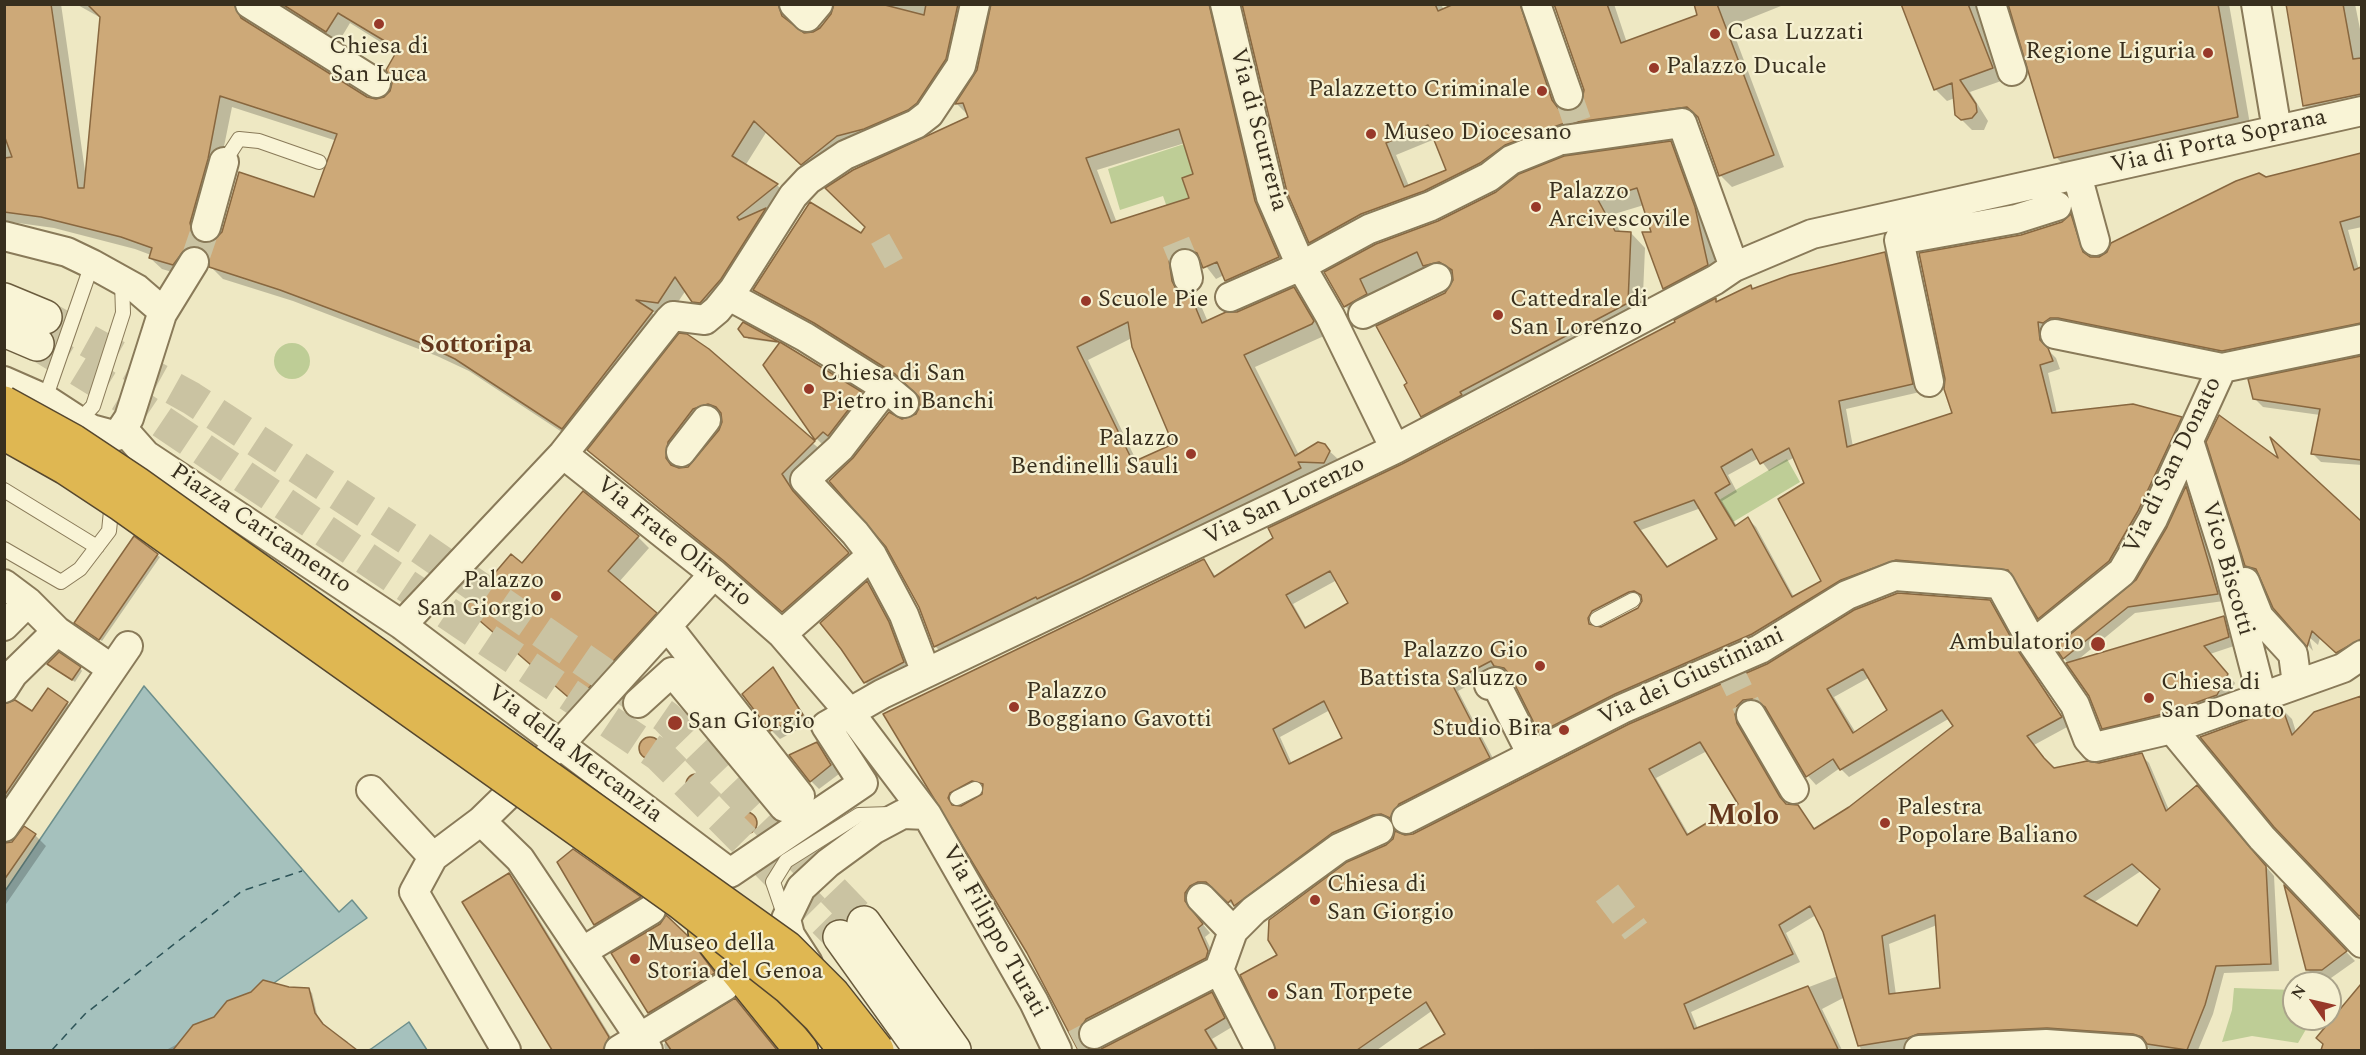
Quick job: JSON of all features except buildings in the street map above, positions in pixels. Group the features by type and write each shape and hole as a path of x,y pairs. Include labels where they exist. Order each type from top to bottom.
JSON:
{"highway":[{"path":"4,403 73,441 136,483 778,942 833,994 878,1050"},
{"path":"4,434 66,468 122,505 666,906 788,987 820,1018 845,1050"},
{"path":"666,906 801,1050"}],"main road":[{"path":"4,300 41,330 4,330"},
{"path":"921,1050 852,930 954,1050"}],"street":[{"path":"250,4 376,83"},
{"path":"794,4 807,17 818,4"},
{"path":"410,631 563,454 669,320 673,316 705,320 731,292 793,196 808,180 845,155 916,124 929,114 961,66 975,4"},
{"name":"Via di Scurreria","path":"1225,4 1271,197 1302,266 1330,316 1395,448"},
{"path":"1536,4 1568,95"},
{"path":"1991,4 2012,71"},
{"path":"2256,4 2277,130"},
{"name":"Via di Porta Soprana","path":"2096,241 2063,187 2277,130 2361,111"},
{"path":"1230,297 1302,266 1369,229 1431,206 1489,177 1511,160 1570,135 1682,123 1706,184 1725,273"},
{"path":"206,227 224,162"},
{"path":"1929,382 1899,240 2016,219 2063,187"},
{"name":"Via San Lorenzo","path":"850,713 926,673 1105,590 1395,448 1725,273 1812,234 2063,187"},
{"path":"4,236 67,252 92,264 152,301 162,314"},
{"path":"103,429 129,418 162,314 194,262"},
{"path":"1363,314 1437,278"},
{"path":"731,292 895,395 805,480 855,533 872,555 904,615 926,673"},
{"path":"2055,334 2222,368 2361,339"},
{"name":"Via di San Donato","path":"2033,644 2122,572 2153,519 2222,368"},
{"name":"Piazza Caricamento","path":"4,381 103,429 146,455 410,631"},
{"path":"681,452 706,420"},
{"name":"Vico Biscotti","path":"2189,441 2226,558 2262,697"},
{"name":"Via Frate Oliverio","path":"563,454 714,574 782,634 850,713"},
{"path":"782,634 872,555"},
{"path":"2237,562 2259,617 2293,654 2297,684"},
{"path":"506,1050 414,892 433,857 481,821 559,745 714,574"},
{"name":"Via dei Giustiniani","path":"1406,819 1622,709 1760,650 1847,595 1883,579 1895,576 2000,584 2033,644"},
{"path":"4,584 28,602 57,631 112,669"},
{"path":"4,626 28,602"},
{"path":"638,703 672,672 784,807 795,800 668,627"},
{"path":"4,688 13,674 57,631"},
{"name":"Via della Mercanzia","path":"410,631 730,873 863,783 826,726 850,713"},
{"path":"2033,644 2075,705 2088,739 2095,747 2172,729 2343,668 2361,655"},
{"path":"4,827 128,646"},
{"path":"1492,684 1532,755"},
{"name":"Via Filippo Turati","path":"850,713 924,812 1034,1002 1073,1045"},
{"path":"1751,715 1794,789"},
{"path":"2172,729 2262,838 2361,943"},
{"path":"371,790 433,857"},
{"path":"867,1050 821,987 790,935 786,919 801,888 828,863 873,831 924,812"},
{"path":"481,821 520,859 583,951 636,1046 725,986"},
{"path":"1073,1045 1220,970 1233,931 1254,910 1339,848 1379,830"},
{"path":"1200,898 1233,931"},
{"path":"583,951 666,906"},
{"path":"1220,970 1260,1050"},
{"path":"1919,1050 2046,1044 2132,1050"}],"lane":[{"path":"224,162 238,139 259,141 319,162"},
{"path":"45,399 92,264"},
{"path":"4,549 61,582 80,570 109,531 111,518 103,429 93,406 123,314 122,281"},
{"path":"4,420 41,436 103,429"},
{"path":"4,490 97,547"},
{"path":"1597,619 1633,600"},
{"path":"957,798 975,789"}],"green space":[{"path":"1184,144 1193,174 1182,178 1191,206 1169,213 1163,196 1120,210 1108,169"},
{"path":"292,343 305,348 310,361 305,374 292,379 279,374 274,361 279,348"},
{"path":"1787,459 1800,482 1733,522 1719,500"},
{"path":"2234,988 2282,990 2282,1031 2305,1031 2298,1043 2252,1036 2222,1042 2232,1010"}],"water":[{"path":"144,686 339,912 352,900 367,918 178,1050 5,1050 5,891"},
{"path":"409,1022 427,1050 369,1050 371,1049"}],"ferry route":[{"path":"52,1050 85,1014 242,891 302,871"}],"tunnel":[{"path":"1568,95 1578,124"},
{"path":"194,262 206,227"},
{"path":"1176,242 1185,264"},
{"path":"878,256 896,246"},
{"path":"45,317 191,398 411,541 666,717 864,923"},
{"path":"37,344 143,409 659,755 840,937"},
{"path":"1727,665 1751,715"},
{"path":"1607,893 1636,931"},
{"path":"1075,1044 1094,1034"}],"place":[{"name":"Chiesa di San Luca","path":"379,24"},
{"name":"Casa Luzzati","path":"1715,34"},
{"name":"Regione Liguria","path":"2208,53"},
{"name":"Palazzo Ducale","path":"1654,68"},
{"name":"Palazzetto Criminale","path":"1542,91"},
{"name":"Museo Diocesano","path":"1371,134"},
{"name":"Palazzo Arcivescovile","path":"1536,207"},
{"name":"Scuole Pie","path":"1086,301"},
{"name":"Cattedrale di San Lorenzo","path":"1498,315"},
{"name":"Chiesa di San Pietro in Banchi","path":"809,389"},
{"name":"Palazzo Bendinelli Sauli","path":"1191,454"},
{"name":"Palazzo San Giorgio","path":"556,596"},
{"name":"Ambulatorio","path":"2098,644"},
{"name":"Palazzo Gio Battista Saluzzo","path":"1540,666"},
{"name":"Chiesa di San Donato","path":"2149,698"},
{"name":"Palazzo Boggiano Gavotti","path":"1014,707"},
{"name":"San Giorgio","path":"675,723"},
{"name":"Studio Bira","path":"1564,730"},
{"name":"Palestra Popolare Baliano","path":"1885,823"},
{"name":"Chiesa di San Giorgio","path":"1315,900"},
{"name":"Museo della Storia del Genoa","path":"635,959"},
{"name":"San Torpete","path":"1273,994"}],"district":[{"name":"Sottoripa","path":"476,347"},
{"name":"Molo","path":"1743,818"}]}
